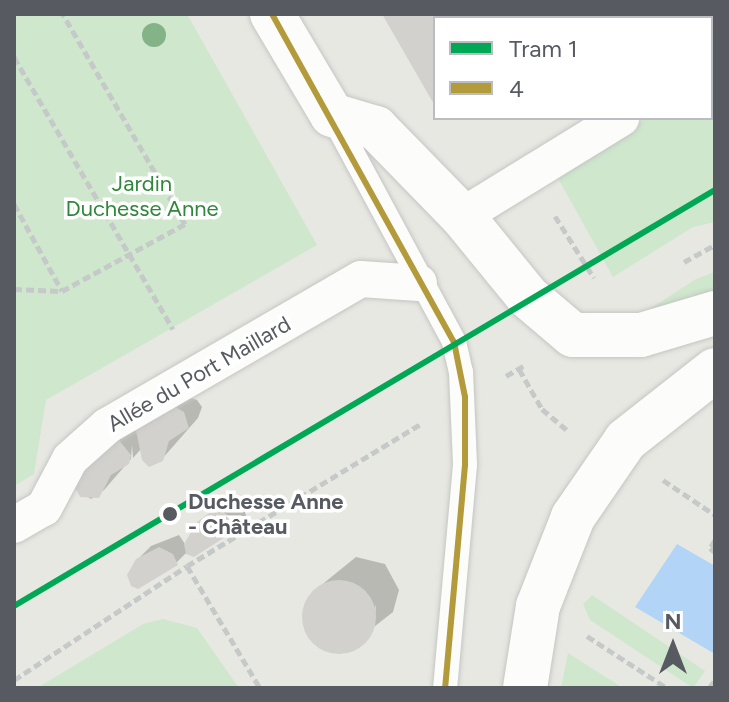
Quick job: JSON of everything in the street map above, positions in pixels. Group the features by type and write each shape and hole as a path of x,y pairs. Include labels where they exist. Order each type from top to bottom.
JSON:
{"street":[{"path":"272,14 332,115 376,128 462,216 528,297 573,335 641,335 715,313"},
{"path":"462,216 618,120"},
{"name":"Allée du Port Maillard","path":"14,525 44,508 70,459 107,426 361,279 419,283"},
{"path":"525,688 538,606 555,554 617,452 715,370"}],"lane":[{"path":"332,115 419,283 454,342 465,397 465,465 445,688"}],"path":[{"path":"14,289 62,291 185,224 63,14"},
{"path":"14,57 200,374"},
{"path":"529,174 603,291"},
{"path":"14,204 62,291"},
{"path":"519,369 542,409 617,452"},
{"path":"14,680 187,566 465,397"},
{"path":"699,505 715,515"},
{"path":"715,540 710,548 715,552"},
{"path":"187,566 260,688"},
{"path":"585,635 667,688"},
{"path":"709,688 715,680"}],"green space":[{"name":"Jardin Duchesse Anne","path":"14,14 187,14 317,245 46,400 34,474 14,486"},
{"path":"715,78 715,222 693,227 613,277 555,173 644,120 713,120"},
{"path":"715,272 715,295 642,314 696,279"},
{"path":"592,595 705,671 693,688 590,620 583,604"},
{"path":"163,619 197,628 239,688 37,688 143,624"},
{"path":"568,653 623,688 561,688"}],"water":[{"path":"677,544 715,566 715,654 635,607"}],"building":[{"path":"382,14 654,14 433,16 433,103"},
{"name":"Duchesse Anne - Château","path":"175,407 184,412 189,428 169,441 163,461 149,467 142,460 135,425"},
{"path":"118,439 131,455 129,464 111,475 99,498 80,497 72,481"},
{"name":"Duchesse Anne - Château","path":"224,512 234,521 233,532 194,557 186,554 184,544 197,522 209,513"},
{"name":"Duchesse Anne - Château","path":"159,547 173,554 178,565 138,589 131,586 127,575 136,559"},
{"name":"Duchesse Anne - Château","path":"339,580 360,586 370,596 376,617 370,638 360,648 339,654 318,648 308,638 302,617 308,596 318,586"}],"tram line":[{"name":"1","path":"14,606 715,190"}],"transit line":[{"name":"4","path":"272,14 454,342 465,397 465,465 445,688"}],"place":[{"name":"Duchesse Anne - Château","path":"170,514"}]}
